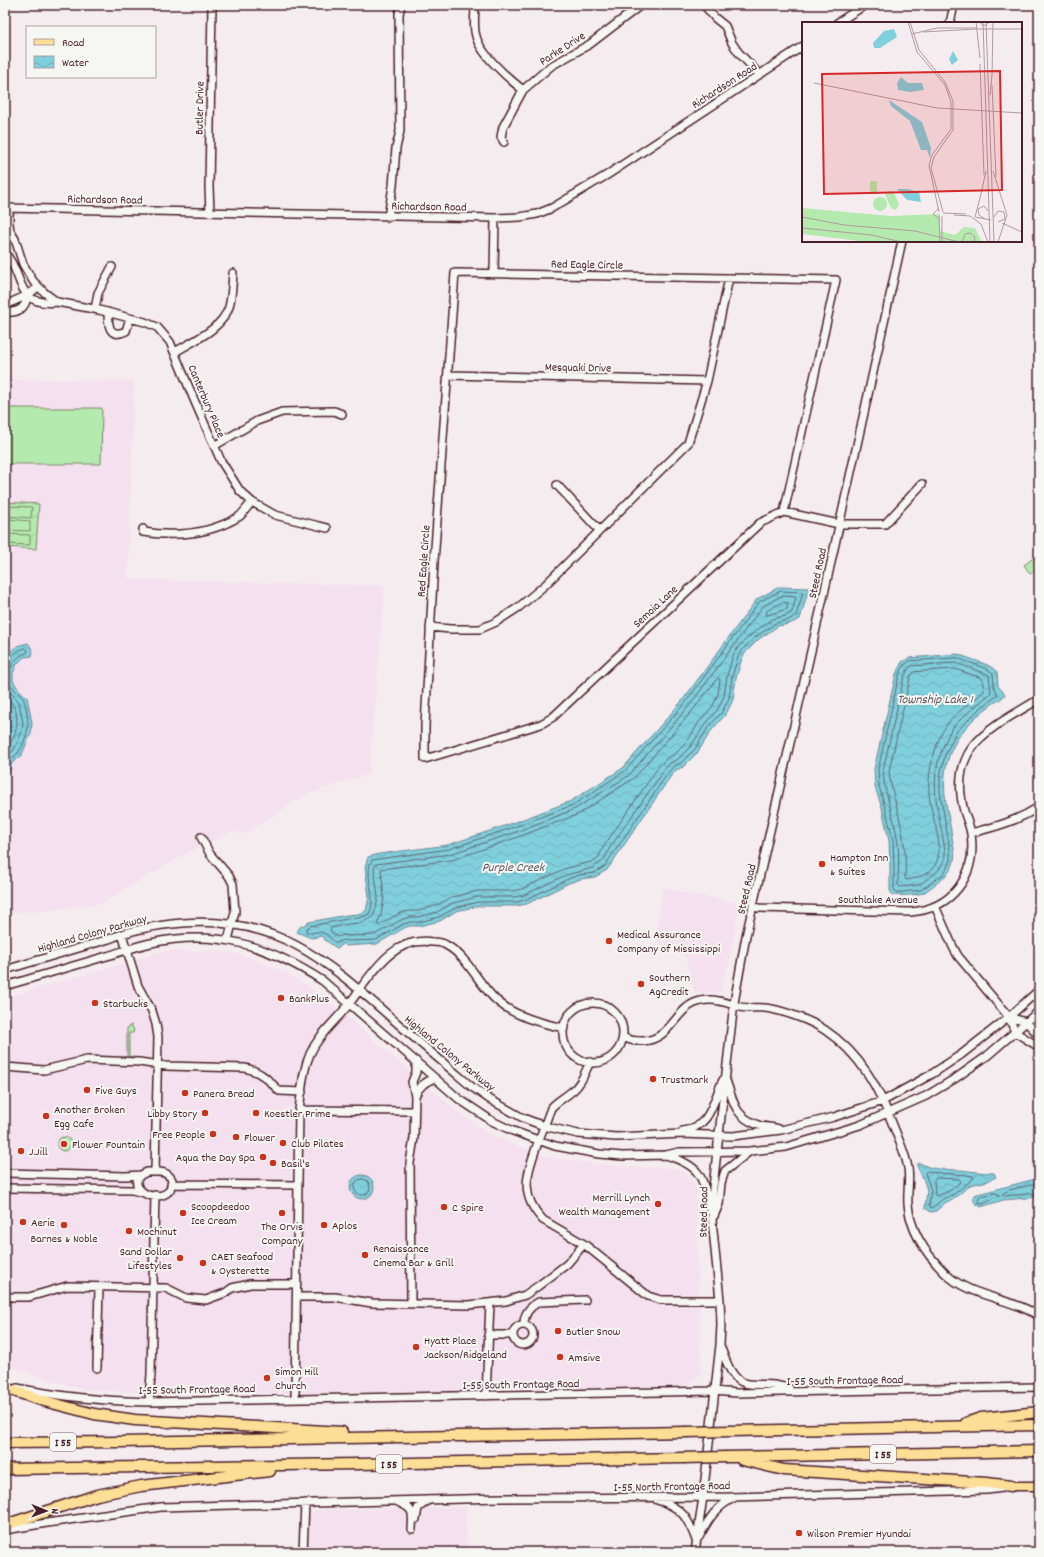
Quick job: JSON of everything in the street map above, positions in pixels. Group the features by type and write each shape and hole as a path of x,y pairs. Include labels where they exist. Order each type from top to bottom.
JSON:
{"highway":[{"path":"5,1388 44,1401 94,1414 135,1420 440,1436"},
{"path":"956,1427 981,1418 1039,1412"},
{"name":"I 55","path":"5,1443 1039,1425"},
{"name":"I 55","path":"5,1469 95,1466 358,1464 1039,1451"},
{"path":"726,1457 784,1470 987,1482 1011,1486"},
{"path":"5,1525 97,1495 141,1486 247,1473 358,1464"}],"main road":[{"name":"I-55 North Frontage Road","path":"1011,1486 1039,1486"}],"street":[{"name":"Butler Drive","path":"210,212 209,187 212,5"},
{"path":"388,217 393,186 396,148 400,132 399,14 401,5"},
{"path":"475,5 476,37 484,51 502,73 523,90"},
{"name":"Parke Drive","path":"504,142 501,137 503,127 523,90 550,66 590,44 640,5"},
{"path":"704,5 715,18 725,26 739,54 759,74"},
{"path":"838,22 864,5"},
{"path":"950,22 954,5"},
{"name":"Richardson Road","path":"7,208 388,217 495,218 520,217 537,214 552,208 607,175 802,47"},
{"name":"Canterbury Place","path":"7,208 10,231 27,272 38,287 57,302"},
{"path":"494,274 495,218"},
{"name":"Steed Road","path":"695,1552 703,1497 720,1345 720,1300 712,1220 717,1152 734,1004 746,936 902,242"},
{"path":"5,253 13,263 22,288 28,295"},
{"path":"94,309 98,293 105,276 112,267"},
{"path":"175,352 218,325 228,308 232,291 233,273"},
{"name":"Red Eagle Circle","path":"425,726 430,628 455,273 836,280 784,512"},
{"path":"430,628 480,629 496,622 519,607 545,584 688,443 707,381 729,278"},
{"path":"5,305 28,295 38,287"},
{"path":"5,312 20,310 26,305 28,295"},
{"name":"Canterbury Place","path":"28,295 44,302 57,302 108,312 157,327 170,342 221,461 240,491 252,502 275,516 327,528"},
{"path":"108,312 108,326 113,332 121,333 126,331 130,318"},
{"name":"Mesquaki Drive","path":"448,375 707,381"},
{"path":"214,446 257,421 282,412 334,411 342,414"},
{"path":"784,512 839,524 885,524 922,484"},
{"path":"557,485 599,530"},
{"path":"143,529 143,532 150,533 180,534 208,531 241,515 252,502"},
{"name":"Semoia Lane","path":"425,726 425,759 541,724 553,717 760,523 784,512"},
{"name":"Southlake Avenue","path":"753,907 904,912 926,910 951,896 962,883 966,875 971,853 971,833 964,810 960,785 967,755 980,738 1039,699"},
{"path":"971,833 1004,825 1039,808"},
{"path":"201,837 210,854 229,876 233,884 235,912 228,940"},
{"path":"935,906 958,956 1009,1018 1015,1032 1039,1047"},
{"name":"Highland Colony Parkway","path":"5,970 122,934 166,924 204,921 244,926 273,935 302,948 328,964 472,1087 508,1110 544,1126 578,1134 616,1137 667,1135 733,1136 781,1130 834,1118 883,1101 932,1074 962,1054 1009,1018 1039,990"},
{"path":"122,934 138,986 152,1011 158,1037 155,1172"},
{"path":"5,986 149,943 176,939 210,938 228,940 272,953 300,966 323,981 434,1078 476,1111 513,1131 539,1141 566,1149 599,1154 666,1154 679,1152 750,1151 786,1147 860,1125 926,1096 956,1078 987,1056 1039,1011"},
{"path":"295,1399 298,1297 296,1284 300,1110 305,1070 315,1044 321,1035 349,1004 359,989 389,955 406,944 425,941 445,944 461,956 495,999 504,1005 520,1015 546,1024 564,1028"},
{"path":"623,1037 628,1040 647,1041 661,1036 672,1025 681,1012 689,1005 702,1001 713,1000 734,1004 741,1007 765,1008 781,1012 823,1029 844,1044 873,1080 889,1113 905,1154 908,1168 908,1204 910,1217 928,1254 946,1274 964,1287 1025,1308 1039,1316"},
{"path":"584,1004 603,1004 613,1010 617,1015 622,1027 623,1037 618,1050 609,1058 596,1062 590,1062 578,1059 572,1054 566,1044 564,1028 569,1016 578,1007 584,1004"},
{"path":"1009,1018 1026,1022 1039,1035"},
{"path":"5,1067 44,1070 87,1060 139,1062 172,1066 245,1068 251,1069 268,1078 279,1091 302,1092"},
{"path":"411,1304 410,1163 414,1138 415,1096 412,1082 416,1072 416,1061"},
{"path":"590,1062 576,1088 557,1101 551,1108 527,1179 531,1203 538,1215 548,1224 584,1244 648,1296 661,1300 720,1300"},
{"path":"725,1076 733,1103 739,1113 759,1126 771,1126 781,1130"},
{"path":"667,1135 691,1130 705,1120 714,1106 716,1095 725,1076"},
{"path":"415,1096 418,1088 426,1081 434,1078"},
{"path":"300,1110 414,1111"},
{"path":"712,1220 719,1204 721,1183 725,1171 750,1151"},
{"path":"666,1154 692,1165 699,1174 704,1184 712,1220"},
{"path":"5,1173 126,1176 155,1172 167,1174 170,1177 172,1184 172,1188 168,1193 162,1195 147,1195 140,1192 5,1188"},
{"path":"140,1175 137,1183 140,1192"},
{"path":"172,1184 298,1185"},
{"path":"149,1402 155,1195"},
{"path":"298,1297 335,1297 372,1304 469,1305 513,1299 525,1295 567,1264 584,1244"},
{"path":"5,1297 28,1297 67,1286 166,1288 186,1298 198,1300 214,1298 232,1288 250,1284 296,1284"},
{"path":"98,1368 99,1287"},
{"path":"524,1324 524,1316 526,1313 532,1306 539,1302 585,1300"},
{"path":"486,1396 490,1303"},
{"path":"524,1324 530,1327 533,1336 530,1342 524,1345 515,1341 513,1335 515,1328 524,1324"},
{"path":"488,1335 513,1335"},
{"path":"720,1345 732,1373 736,1378 744,1383 752,1385 773,1385 801,1391"},
{"name":"I-55 South Frontage Road","path":"5,1385 43,1393 101,1401 149,1402 714,1391 737,1393 1039,1387"},
{"name":"I-55 North Frontage Road","path":"5,1530 161,1507 500,1498 703,1497 980,1490 1011,1486"},
{"path":"696,1540 713,1513 731,1499 738,1496"},
{"path":"650,1498 672,1504 683,1514 692,1527 696,1540"},
{"path":"396,1501 411,1510 414,1529 417,1510 429,1500"},
{"path":"303,1552 305,1503"}],"shaded area":[{"path":"5,379 134,381 128,579 385,586 369,774 307,794 249,831 241,834 234,831 189,852 100,904 5,914"},
{"path":"664,888 737,903 739,907 729,963 720,992 695,993 686,958 674,947 661,945 655,937"},
{"path":"164,951 218,951 235,953 289,974 320,994 460,1114 486,1132 507,1142 549,1157 595,1164 630,1167 673,1168 683,1172 694,1184 696,1191 701,1372 697,1378 683,1385 575,1389 169,1395 85,1389 49,1380 5,1364 5,998"},
{"path":"466,1507 467,1552 305,1552 308,1517 316,1510"}],"green space":[{"path":"5,408 102,408 101,464 5,464"},
{"path":"5,502 39,504 36,549 5,547"},
{"path":"8,506 32,507 31,518 8,516"},
{"path":"7,519 30,521 30,531 6,530"},
{"path":"7,534 30,535 30,545 6,544"},
{"path":"1039,554 1039,568 1030,574 1024,565"},
{"path":"131,1025 134,1030 133,1033 129,1033 129,1056 134,1057 135,1059 127,1059 127,1028"},
{"name":"Flower Fountain","path":"64,1137 69,1139 71,1144 69,1149 64,1151 59,1149 57,1144 59,1139"}],"water":[{"name":"Purple Creek","path":"779,587 809,588 800,619 789,624 778,626 759,639 746,652 742,658 736,678 733,700 726,714 711,731 698,752 683,767 676,770 671,776 607,870 595,877 569,883 527,904 516,906 479,906 456,911 440,921 419,926 406,927 377,944 346,946 344,943 338,949 325,940 322,936 311,938 297,932 300,927 309,922 358,914 366,911 369,897 365,867 368,857 379,854 448,845 513,823 571,801 623,768 682,701 757,599"},
{"path":"28,643 33,651 32,656 24,657 17,664 13,673 13,681 20,691 27,697 32,723 31,734 21,756 12,763 5,782 5,656 17,646"},
{"name":"Township Lake 1","path":"958,654 983,663 997,671 998,686 1005,694 966,728 956,741 949,756 946,767 944,787 955,852 953,866 941,880 923,893 893,895 890,891 889,841 882,808 875,787 874,769 896,674 902,662 909,658"},
{"path":"920,1163 925,1166 935,1168 994,1173 996,1177 988,1181 970,1185 951,1201 946,1202 936,1211 931,1212 925,1208 927,1190 917,1166 917,1164"},
{"path":"362,1175 370,1179 374,1187 370,1195 362,1199 354,1195 350,1187 354,1179"},
{"path":"1039,1178 1039,1197 1003,1200 981,1207 975,1203 973,1198 974,1195"}],"place":[{"name":"Hampton Inn & Suites","path":"822,864"},
{"name":"Medical Assurance Company of Mississippi","path":"609,941"},
{"name":"Southern AgCredit","path":"641,984"},
{"name":"BankPlus","path":"281,998"},
{"name":"Starbucks","path":"95,1003"},
{"name":"Trustmark","path":"653,1079"},
{"name":"Five Guys","path":"87,1090"},
{"name":"Panera Bread","path":"185,1093"},
{"name":"Libby Story","path":"205,1113"},
{"name":"Koestler Prime","path":"256,1113"},
{"name":"Another Broken Egg Cafe","path":"46,1116"},
{"name":"Free People","path":"213,1134"},
{"name":"Flower","path":"236,1137"},
{"name":"Club Pilates","path":"283,1143"},
{"name":"Flower Fountain","path":"64,1144"},
{"name":"J.Jill","path":"21,1151"},
{"name":"Aqua the Day Spa","path":"263,1157"},
{"name":"Basil's","path":"273,1163"},
{"name":"Merrill Lynch Wealth Management","path":"658,1204"},
{"name":"C Spire","path":"444,1207"},
{"name":"Scoopdeedoo Ice Cream","path":"183,1213"},
{"name":"The Orvis Company","path":"282,1213"},
{"name":"Aerie","path":"23,1222"},
{"name":"Barnes & Noble","path":"64,1225"},
{"name":"Aplos","path":"324,1225"},
{"name":"Mochinut","path":"129,1231"},
{"name":"Renaissance Cinema Bar & Grill","path":"365,1255"},
{"name":"Sand Dollar Lifestyles","path":"180,1258"},
{"name":"CAET Seafood & Oysterette","path":"203,1263"},
{"name":"Butler Snow","path":"558,1331"},
{"name":"Hyatt Place Jackson/Ridgeland","path":"416,1347"},
{"name":"Amsive","path":"560,1357"},
{"name":"Simon Hill Church","path":"267,1378"},
{"name":"Wilson Premier Hyundai","path":"799,1533"}]}
